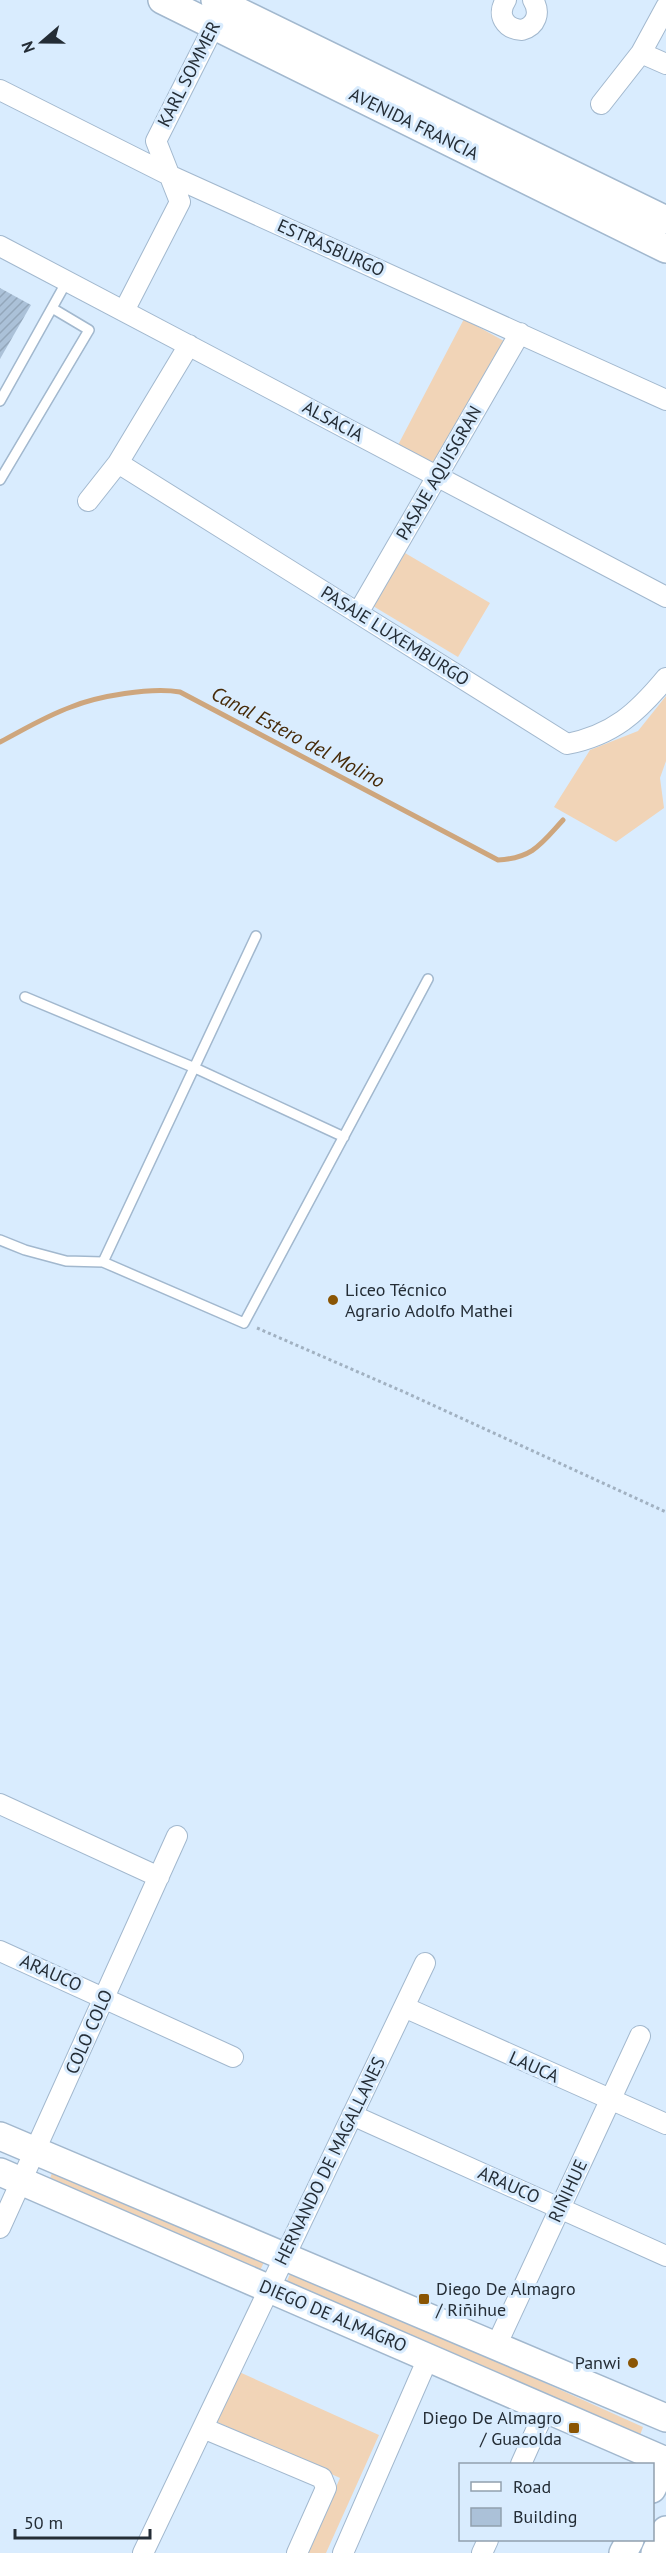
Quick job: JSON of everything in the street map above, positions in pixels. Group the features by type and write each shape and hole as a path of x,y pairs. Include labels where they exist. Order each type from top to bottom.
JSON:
{"main road":[{"name":"AVENIDA FRANCIA","path":"162,0 220,8 666,220"},
{"name":"AVENIDA FRANCIA","path":"220,8 666,249"},
{"name":"DIEGO DE ALMAGRO","path":"0,2136 666,2418"},
{"name":"DIEGO DE ALMAGRO","path":"11,2177 666,2460"},
{"path":"96,2214 108,2182"},
{"path":"654,2485 666,2460"},
{"path":"655,2553 666,2530"}],"street":[{"path":"502,1 504,22 509,27 522,30 533,24 538,12 532,0"},
{"path":"601,104 642,53 666,7"},
{"name":"KARL SOMMER","path":"124,311 180,202 156,141 220,8"},
{"path":"642,53 666,64"},
{"name":"ESTRASBURGO","path":"0,90 169,175 666,400"},
{"name":"ALSACIA","path":"0,246 666,597"},
{"name":"PASAJE AQUISGRAN","path":"358,613 520,333"},
{"path":"88,501 118,463 189,345"},
{"name":"PASAJE LUXEMBURGO","path":"118,463 567,744 592,740 638,711 666,678"},
{"path":"0,1804 159,1877"},
{"name":"COLO COLO","path":"0,2229 11,2177 35,2151 177,1836"},
{"name":"ARAUCO","path":"0,1951 233,2057"},
{"name":"HERNANDO DE MAGALLANES","path":"143,2553 425,1963"},
{"name":"LAUCA","path":"404,2007 610,2101 666,2124"},
{"name":"RIÑIHUE","path":"496,2346 640,2036"},
{"name":"ARAUCO","path":"352,2115 666,2256"},
{"path":"343,2553 428,2358"},
{"path":"521,2463 546,2408"},
{"path":"203,2428 322,2478 326,2488 297,2553"}],"lane":[{"path":"0,401 67,281"},
{"path":"0,480 89,330 52,308"},
{"path":"103,1262 256,936"},
{"path":"0,1240 25,1250 66,1261 103,1262 244,1323 428,979"},
{"path":"26,997 195,1068 344,1137"}],"path":[{"path":"244,1323 411,1395 666,1512"}],"shaded area":[{"path":"464,319 504,341 438,467 398,445"},
{"path":"405,553 490,603 458,657 373,606"},
{"path":"666,696 666,761 660,778 664,808 616,842 554,807 590,750 638,731"},
{"path":"53,2170 264,2262 258,2275 47,2187"},
{"path":"292,2269 643,2427 639,2438 285,2286"},
{"path":"237,2371 379,2435 326,2553 307,2553 340,2478 215,2421"}],"building":[{"path":"0,288 31,305 0,359"}],"waterway":[{"name":"Canal Estero del Molino","path":"0,742 53,715 95,699 140,692 180,692 498,860 528,853 542,843 563,820"}],"place":[{"name":"Liceo Técnico Agrario Adolfo Mathei","path":"333,1300"},
{"name":"Diego De Almagro / Riñihue","path":"424,2299"},
{"name":"Panwi","path":"633,2363"},
{"name":"Diego De Almagro / Guacolda","path":"574,2428"}]}
